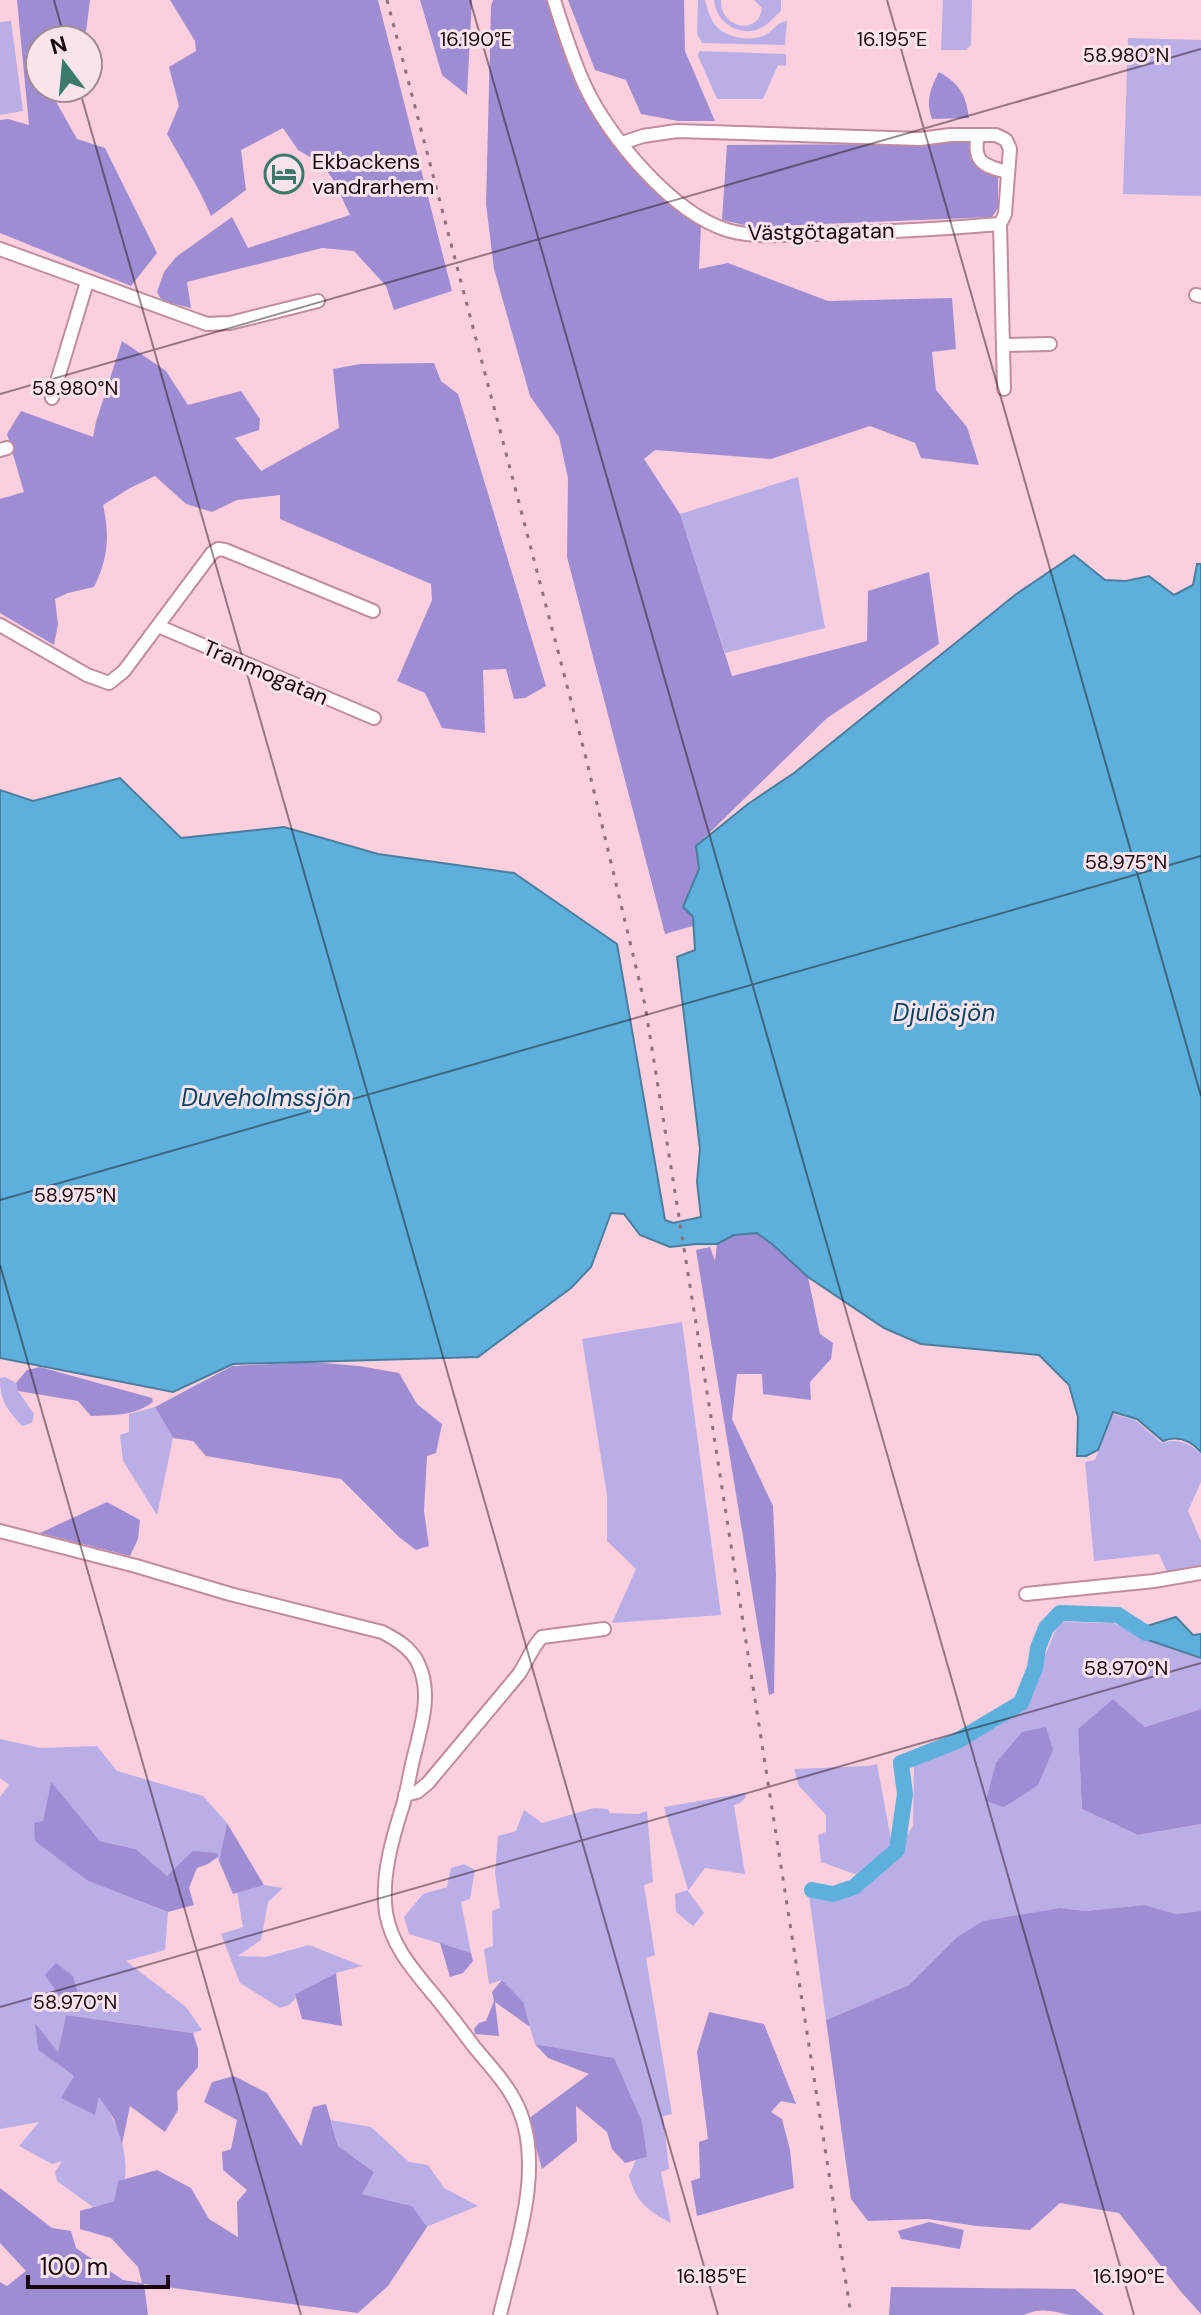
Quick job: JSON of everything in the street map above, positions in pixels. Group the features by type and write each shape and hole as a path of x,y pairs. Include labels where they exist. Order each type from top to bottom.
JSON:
{"street":[{"name":"Västgötagatan","path":"554,0 568,48 600,113 642,168 678,201 709,222 727,230 773,235 1000,224"},
{"path":"622,143 677,131 920,139 950,135 996,135 1006,140 1010,149 1005,214 1000,224 1004,389"},
{"path":"978,136 976,153 979,160 1007,172"},
{"path":"0,249 178,315 218,325 318,301"},
{"path":"52,398 87,282"},
{"path":"1003,345 1050,344"},
{"path":"0,625 87,675 109,683 124,671 218,549 373,611"},
{"name":"Tranmogatan","path":"158,626 374,718"},
{"path":"0,1531 244,1598 361,1626 394,1638 413,1655 420,1666 425,1701 387,1870 385,1890 390,1931 416,1976 507,2088 524,2122 529,2165 523,2218 500,2315"},
{"path":"1026,1594 1201,1573"},
{"path":"405,1795 417,1792 428,1783 519,1674 542,1637 604,1629"}],"shaded area":[{"path":"17,0 90,0 87,24 24,24 24,73"},
{"path":"170,0 378,0 452,291 394,310 386,286 354,251 322,248 187,282 191,308 162,301 157,292 164,272 176,257 232,217 248,248 350,215 322,164 298,150 283,128 241,150 246,190 211,216 167,134 179,106 169,67 196,51 195,41"},
{"path":"420,0 472,0 467,95 442,75"},
{"path":"493,0 550,0 561,44 590,110 649,185 701,226 699,269 728,263 828,301 952,298 956,349 932,352 936,390 967,427 979,465 921,458 915,443 870,426 771,459 655,450 644,459 680,514 732,676 867,641 868,591 929,572 939,644 827,718 696,846 699,869 683,907 693,917 693,926 665,934 567,557 568,478 559,437 530,396 494,269 486,204"},
{"path":"568,0 684,0 685,51 715,121 678,121 641,114 626,80 595,70"},
{"path":"698,0 705,0 719,29 738,38 759,37 787,21 785,45 702,43 697,34"},
{"path":"714,0 721,0 727,17 740,25 754,23 759,17 762,8 754,0 781,0 781,11 761,28 737,30 724,22"},
{"path":"943,0 972,0 971,45 966,50 941,50"},
{"path":"11,21 23,111 0,115 0,22"},
{"path":"1128,38 1201,40 1201,196 1123,194"},
{"path":"699,51 786,54 786,66 778,65 763,99 717,99 698,56"},
{"path":"939,72 961,91 969,118 932,119 930,94"},
{"path":"27,104 57,104 77,139 105,148 157,253 131,286 0,233 0,120 29,125"},
{"path":"971,139 971,154 976,163 998,175 998,208 992,217 753,227 722,220 727,145 921,144"},
{"path":"122,341 166,371 188,405 241,391 260,419 259,430 235,438 261,471 339,428 333,369 360,364 434,363 441,381 458,394 546,686 525,698 514,699 506,669 483,670 485,733 442,728 425,693 397,681 432,600 431,584 280,519 280,495 237,500 212,512 186,504 155,476 103,505 107,537 102,567 94,587 55,599 58,624 54,645 0,613 0,499 24,492 7,434 21,411 93,437"},
{"path":"798,477 825,628 725,653 680,514"},
{"path":"757,1233 808,1277 820,1334 833,1343 831,1359 810,1382 811,1400 763,1394 762,1374 737,1374 732,1419 773,1506 776,1575 774,1693 769,1695 696,1250 710,1247 715,1261 717,1244 734,1235"},
{"path":"682,1322 721,1615 612,1623 636,1569 607,1541 607,1495 582,1339"},
{"path":"311,1362 399,1373 417,1404 442,1424 436,1453 427,1456 424,1511 429,1546 416,1550 341,1479 206,1456 193,1441 173,1438 155,1407 232,1366"},
{"path":"40,1367 152,1398 153,1402 131,1412 91,1416 78,1401 18,1391 16,1383 27,1370"},
{"path":"5,1377 16,1383 34,1414 32,1423 22,1426 5,1405 0,1378"},
{"path":"155,1407 173,1438 157,1515 123,1461 120,1435 129,1432 129,1414"},
{"path":"1113,1414 1135,1420 1162,1443 1183,1442 1201,1454 1201,1482 1188,1511 1201,1541 1201,1567 1168,1574 1159,1554 1094,1561 1085,1462 1095,1460"},
{"path":"107,1502 140,1520 138,1539 130,1556 40,1533"},
{"path":"1059,1622 1114,1623 1148,1640 1201,1658 1201,1709 1145,1727 1113,1699 1078,1730 1082,1809 1138,1835 1201,1824 1201,1911 1176,1914 1145,1905 1086,1911 1060,1908 957,1937 909,1985 826,2020 809,1895 843,1895 865,1882 894,1855 913,1826 914,1765 997,1727 1023,1708"},
{"path":"1113,1699 1145,1727 1201,1709 1201,1824 1138,1835 1082,1809 1078,1729"},
{"path":"1046,1727 1053,1750 1038,1785 1004,1807 986,1801 996,1763 1022,1732"},
{"path":"0,1739 41,1748 97,1746 117,1771 203,1796 227,1823 219,1861 216,1853 167,1876 136,1849 100,1841 51,1783 43,1821 88,1881 168,1912 165,1950 126,1961 186,2007 202,2030 193,2033 66,2015 58,2053 36,2025 38,2050 74,2076 95,2115 99,2096 120,2135 125,2157 125,2180 118,2182 114,2201 93,2207 57,2181 55,2172 62,2161 52,2164 19,2146 39,2122 0,2129 0,1797 9,1785 0,1778"},
{"path":"877,1764 893,1850 863,1877 821,1862 818,1835 826,1832 826,1815 799,1786 794,1769"},
{"path":"51,1782 100,1841 136,1849 167,1876 193,1851 217,1853 218,1857 197,1868 189,1888 194,1905 168,1912 88,1881 35,1841 34,1823 43,1821"},
{"path":"745,1793 746,1797 734,1805 745,1874 705,1868 688,1891 704,1913 693,1926 676,1912 675,1894 688,1890 664,1807"},
{"path":"594,1808 608,1809 610,1813 638,1814 647,1811 653,1882 644,1885 655,1955 646,1958 672,2114 663,2116 669,2169 661,2172 671,2223 644,2205 632,2185 629,2176 636,2160 647,2157 614,2058 535,2044 522,2002 502,1980 489,1984 484,1949 493,1946 492,1911 500,1908 495,1873 498,1836 516,1831 524,1810 542,1823"},
{"path":"227,1823 264,1885 233,1894 219,1861"},
{"path":"464,1864 475,1870 470,1899 461,1902 471,1953 409,1934 404,1917 423,1894 447,1887 451,1868"},
{"path":"264,1885 283,1888 268,1902 261,1940 238,1956 265,1957 309,1945 362,1966 336,1973 295,1994 296,1998 289,2005 280,2008 240,1983 221,1934 243,1927 237,1892"},
{"path":"1145,1905 1176,1914 1201,1911 1201,2314 1119,2213 1060,2203 1030,2230 928,2219 868,2221 851,2199 826,2020 909,1985 957,1937 983,1921 1060,1908 1086,1911"},
{"path":"440,1943 471,1953 473,1961 463,1973 450,1977"},
{"path":"56,1963 73,1976 78,1993 61,1998 45,1975"},
{"path":"336,1973 342,2026 302,2019 295,1994"},
{"path":"502,1980 523,2002 530,2027 495,2002 499,2036 475,2034 474,2029 479,2023 486,2021 494,2001 492,1992"},
{"path":"709,2012 764,2024 796,2104 781,2101 771,2112 782,2119 790,2150 794,2188 697,2216 691,2181 700,2178 699,2142 708,2139 697,2052"},
{"path":"66,2015 193,2033 198,2049 198,2067 177,2092 178,2110 165,2132 130,2106 122,2144 114,2119 99,2097 95,2115 61,2098 74,2076 38,2050 35,2023 58,2052"},
{"path":"535,2044 614,2058 642,2122 647,2157 625,2163 612,2149 607,2132 576,2106 577,2141 542,2169 528,2119 589,2074 548,2058"},
{"path":"234,2076 267,2093 301,2146 313,2107 326,2104 338,2146 374,2172 362,2194 412,2206 427,2227 388,2286 358,2313 144,2284 148,2315 0,2315 0,2282 7,2286 26,2271 0,2243 0,2188 52,2228 71,2231 76,2248 123,2280 142,2283 138,2267 111,2238 80,2229 80,2211 114,2201 118,2181 157,2170 191,2188 209,2219 238,2237 237,2202 247,2190 223,2170 222,2152 231,2149 237,2120 204,2102 212,2082"},
{"path":"331,2120 371,2127 409,2162 428,2165 444,2188 478,2206 426,2227 412,2206 361,2194 374,2172 338,2146"},
{"path":"929,2222 964,2230 960,2249 901,2239 898,2231"},
{"path":"891,2287 1075,2289 1104,2315 1070,2315 1041,2310 1024,2315 889,2315"}],"water":[{"path":"1074,555 1105,580 1126,581 1149,576 1174,595 1193,585 1197,564 1201,564 1201,1452 1184,1440 1174,1438 1163,1441 1137,1419 1113,1412 1098,1450 1086,1456 1077,1456 1078,1417 1069,1385 1039,1355 921,1344 884,1328 808,1277 757,1233 734,1235 717,1244 670,1247 640,1235 624,1214 611,1213 591,1267 571,1288 478,1357 233,1364 173,1392 0,1358 0,790 33,801 120,778 181,838 284,827 378,854 514,873 617,944 665,1220 673,1223 701,1217 697,1182 700,1149 677,957 695,950 693,917 683,907 699,869 696,846 748,804 794,773 1015,595"},
{"path":"1176,1617 1193,1635 1201,1634 1201,1658 1148,1640 1147,1626"}],"waterway":[{"path":"812,1890 833,1894 854,1887 897,1850 905,1794 901,1763 957,1741 1021,1703 1046,1628 1060,1613 1118,1615 1146,1633"}],"railway":[{"path":"387,0 586,758 645,1005 851,2315"}],"place":[{"name":"Ekbackens vandrarhem","path":"284,174"}],"water label":[{"name":"Djulösjön","path":"944,1013"},
{"name":"Duveholmssjön","path":"266,1098"}]}
